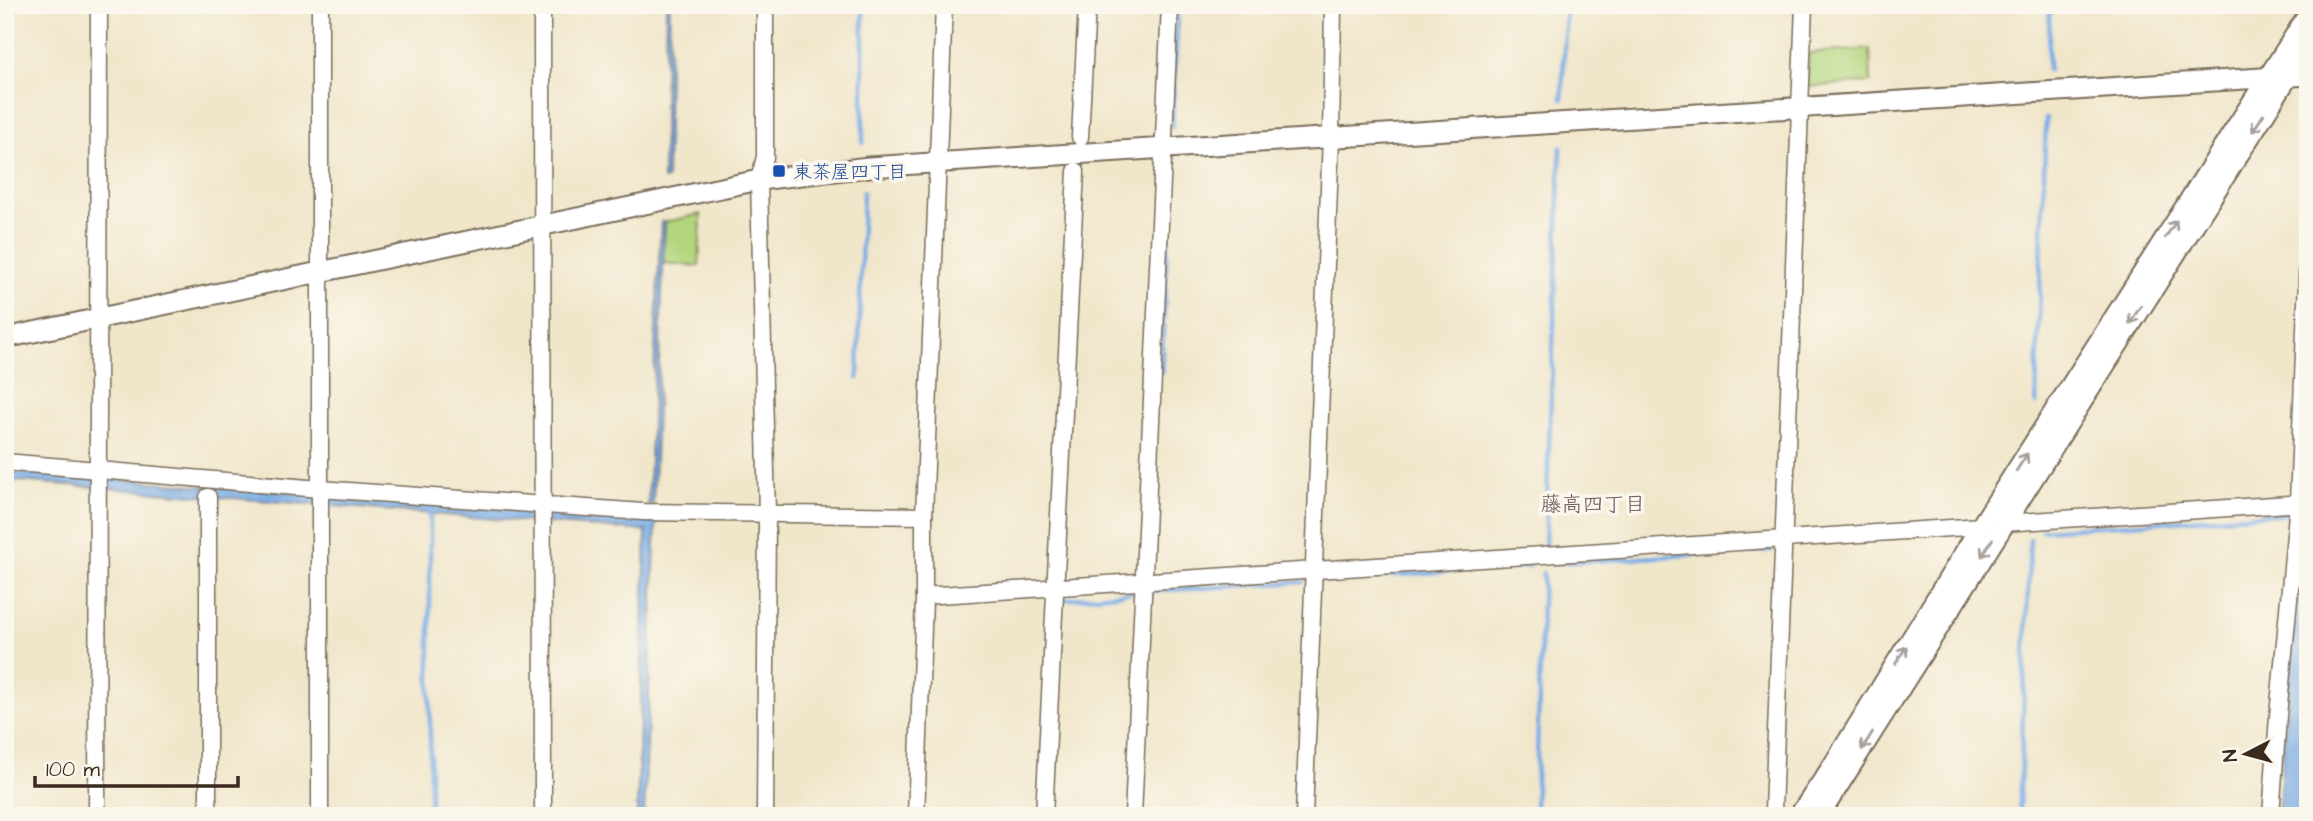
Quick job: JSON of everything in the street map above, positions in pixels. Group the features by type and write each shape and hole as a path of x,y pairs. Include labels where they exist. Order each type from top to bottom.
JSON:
{"street":[{"path":"97,816 99,5"},
{"path":"320,5 320,816"},
{"path":"542,5 543,816"},
{"path":"765,5 765,158 759,180 767,514 765,816"},
{"path":"915,816 944,5"},
{"path":"1080,137 1087,5"},
{"path":"1133,816 1170,5"},
{"path":"1304,816 1331,138 1333,5"},
{"path":"1775,816 1773,811 1782,538 1804,5"},
{"path":"1799,816 2308,15"},
{"path":"2280,59 2305,52"},
{"path":"1819,816 2305,52"},
{"path":"5,338 541,228 759,180 869,167 2308,75"},
{"path":"1044,816 1076,171"},
{"path":"2271,816 2278,716 2303,503 2308,255"},
{"path":"5,462 97,479 543,514 643,512 924,516"},
{"path":"208,497 208,816"},
{"path":"2003,523 2303,503"},
{"path":"924,596 1981,526"}],"green space":[{"path":"1870,49 1871,82 1807,87 1809,53"},
{"path":"701,214 699,266 663,263 665,222"}],"water":[{"path":"666,5 670,5 667,179 663,180"},
{"path":"661,222 665,222 653,504 648,504"},
{"path":"2308,403 2308,816 2278,816 2304,499"},
{"path":"5,471 656,520 644,816 637,816 646,531 5,480"}],"waterway":[{"path":"863,5 863,143"},
{"path":"1172,126 1178,5"},
{"path":"1562,99 1566,5"},
{"path":"2048,70 2050,5"},
{"path":"2036,404 2046,118"},
{"path":"1545,547 1561,147"},
{"path":"1161,372 1171,170"},
{"path":"858,378 863,192"},
{"path":"430,509 430,816"},
{"path":"2042,530 2289,513"},
{"path":"2019,816 2030,539"},
{"path":"1557,563 1772,550"},
{"path":"1323,580 1529,566"},
{"path":"1535,816 1543,573"},
{"path":"1151,595 1151,591 1303,582"},
{"path":"1061,602 1132,592"}],"place":[{"name":"東茶屋四丁目","path":"779,171"}],"district":[{"name":"藤高四丁目","path":"1593,504"}]}
